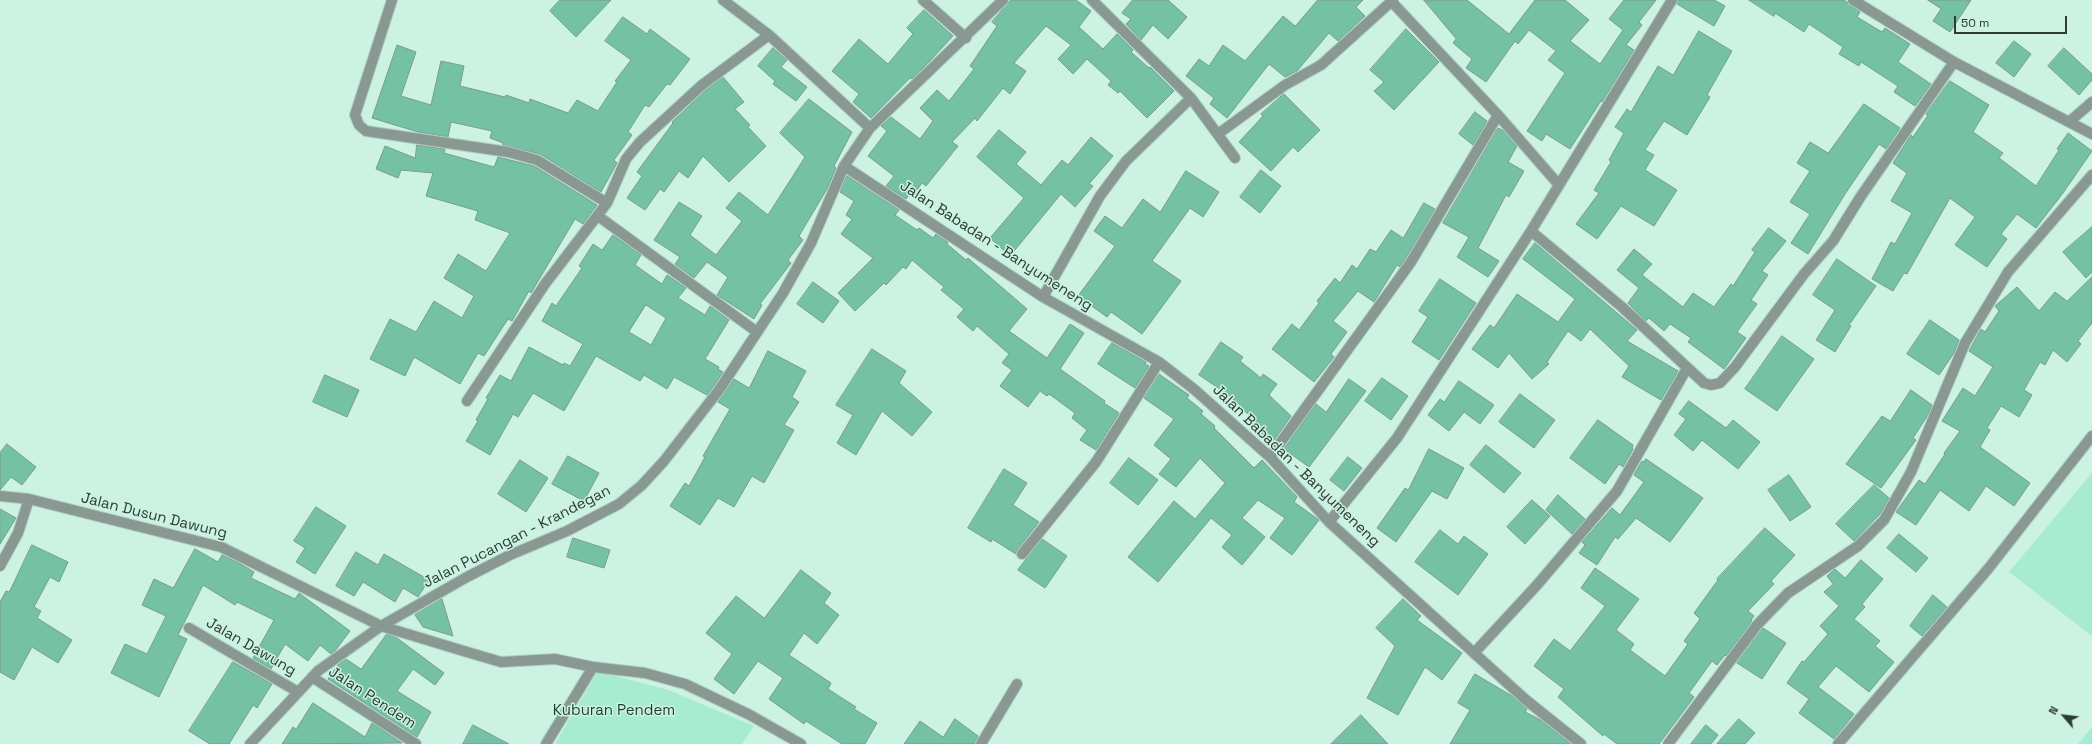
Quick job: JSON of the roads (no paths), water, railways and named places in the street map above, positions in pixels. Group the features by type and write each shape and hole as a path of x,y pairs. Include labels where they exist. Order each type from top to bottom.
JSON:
{"street":[{"path":"392,0 355,115 359,125 366,131 508,152 537,160 607,203"},
{"path":"723,0 769,35 870,128"},
{"path":"922,0 966,38"},
{"name":"Jalan Pucangan - Krandegan","path":"250,744 312,677 381,626 467,577 510,555 567,531 619,504 642,485 664,462 719,390 783,293 811,243 844,166 870,128 966,38 1003,0"},
{"path":"1092,0 1191,98 1235,158"},
{"path":"1218,134 1285,85 1321,65 1392,0 1498,115 1559,185"},
{"path":"1329,522 1397,438 1531,231 1672,0"},
{"path":"1853,0 1954,62 2092,134"},
{"path":"467,401 545,284 607,203 626,159 640,142 702,85 769,35"},
{"path":"1531,231 1622,307 1704,383 1711,385 1720,383 1735,367 1804,274 1833,241 1861,196 1954,62"},
{"path":"1042,297 1104,190 1126,161 1191,98"},
{"path":"2069,122 2092,102"},
{"path":"1270,457 1412,262 1498,115"},
{"name":"Jalan Babadan - Banyumeneng","path":"844,166 1042,297 1159,362 1195,390 1270,457 1329,522 1475,652 1526,700 1581,744"},
{"path":"1668,744 1757,625 1788,593 1858,546 1884,520 1911,472 1965,343 2008,272 2092,175"},
{"path":"598,216 757,332"},
{"path":"1022,554 1096,462 1159,362"},
{"path":"1475,652 1537,585 1616,491 1687,368"},
{"path":"1838,744 1988,569 2092,436"},
{"name":"Jalan Dusun Dawung","path":"0,496 29,499 221,547 381,626 501,662 555,659 593,667 645,673 685,684 750,715 801,744"},
{"path":"0,566 18,533 29,499"},
{"name":"Jalan Dawung","path":"189,628 298,692"},
{"path":"546,744 593,667"},
{"name":"Jalan Pendem","path":"312,677 416,744"},
{"path":"981,744 1017,684"}],"park label":[{"name":"Kuburan Pendem","path":"614,711"}]}
